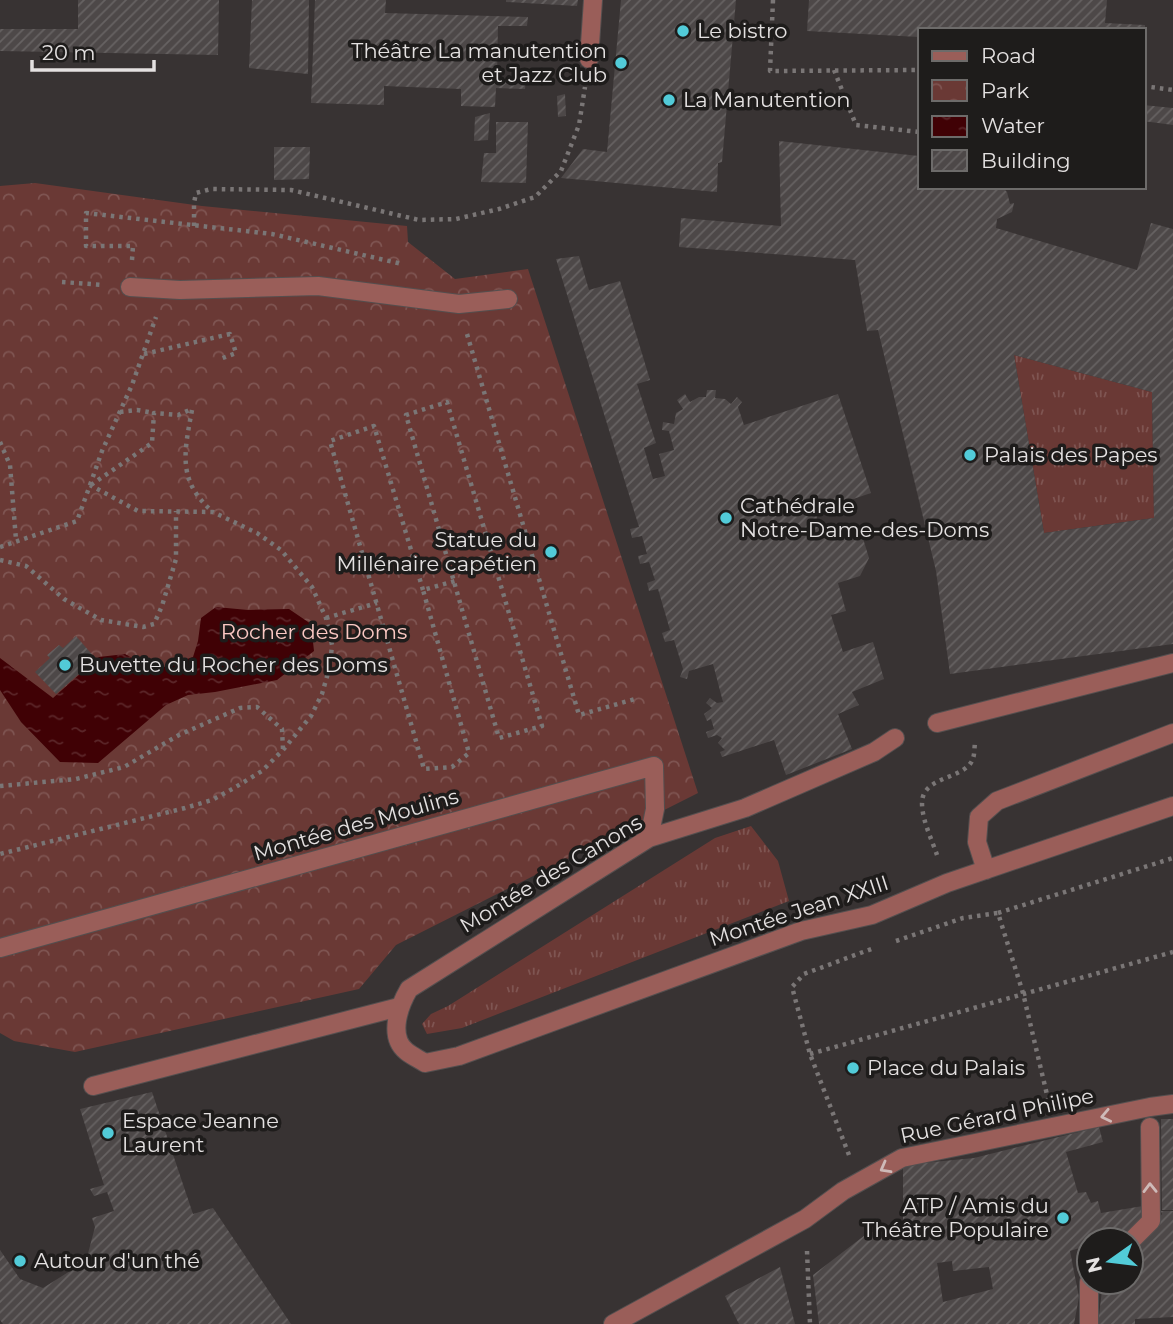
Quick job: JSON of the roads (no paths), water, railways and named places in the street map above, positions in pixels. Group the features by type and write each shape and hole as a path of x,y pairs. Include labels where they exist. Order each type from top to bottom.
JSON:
{"street":[{"path":"589,59 593,0"},
{"path":"130,287 180,290 318,286 458,304 508,299"},
{"path":"937,723 1173,663"},
{"path":"986,870 977,842 979,817 997,801 1173,733"},
{"name":"Montée des Canons","path":"399,1007 409,989 649,838 745,808 874,752 895,738"},
{"name":"Montée des Moulins","path":"0,948 654,766 655,809 649,838"},
{"name":"Montée Jean XXIII","path":"399,1007 397,1032 404,1050 425,1063 459,1056 801,931 872,915 947,883 1173,806"},
{"path":"93,1086 399,1007"},
{"name":"Rue Gérard Philipe","path":"613,1324 805,1219 843,1191 902,1158 1173,1104"},
{"path":"1145,1227 1151,1221 1150,1127"},
{"path":"1089,1324 1090,1296"}],"water":[{"path":"216,607 248,610 289,609 311,624 314,651 277,680 188,695 166,705 98,763 60,762 21,722 0,690 0,658 53,698 99,657 125,654 140,662 164,667 193,657 201,618"}],"place":[{"name":"Le bistro","path":"683,31"},
{"name":"Théâtre La manutention et Jazz Club","path":"621,63"},
{"name":"La Manutention","path":"669,100"},
{"name":"Palais des Papes","path":"970,455"},
{"name":"Cathédrale Notre-Dame-des-Doms","path":"726,518"},
{"name":"Statue du Millénaire capétien","path":"551,552"},
{"name":"Buvette du Rocher des Doms","path":"65,665"},
{"name":"Place du Palais","path":"853,1068"},
{"name":"Espace Jeanne Laurent","path":"108,1133"},
{"name":"ATP / Amis du Théâtre Populaire","path":"1063,1218"},
{"name":"Autour d'un thé","path":"20,1261"}],"park label":[{"name":"Rocher des Doms","path":"314,632"}]}
